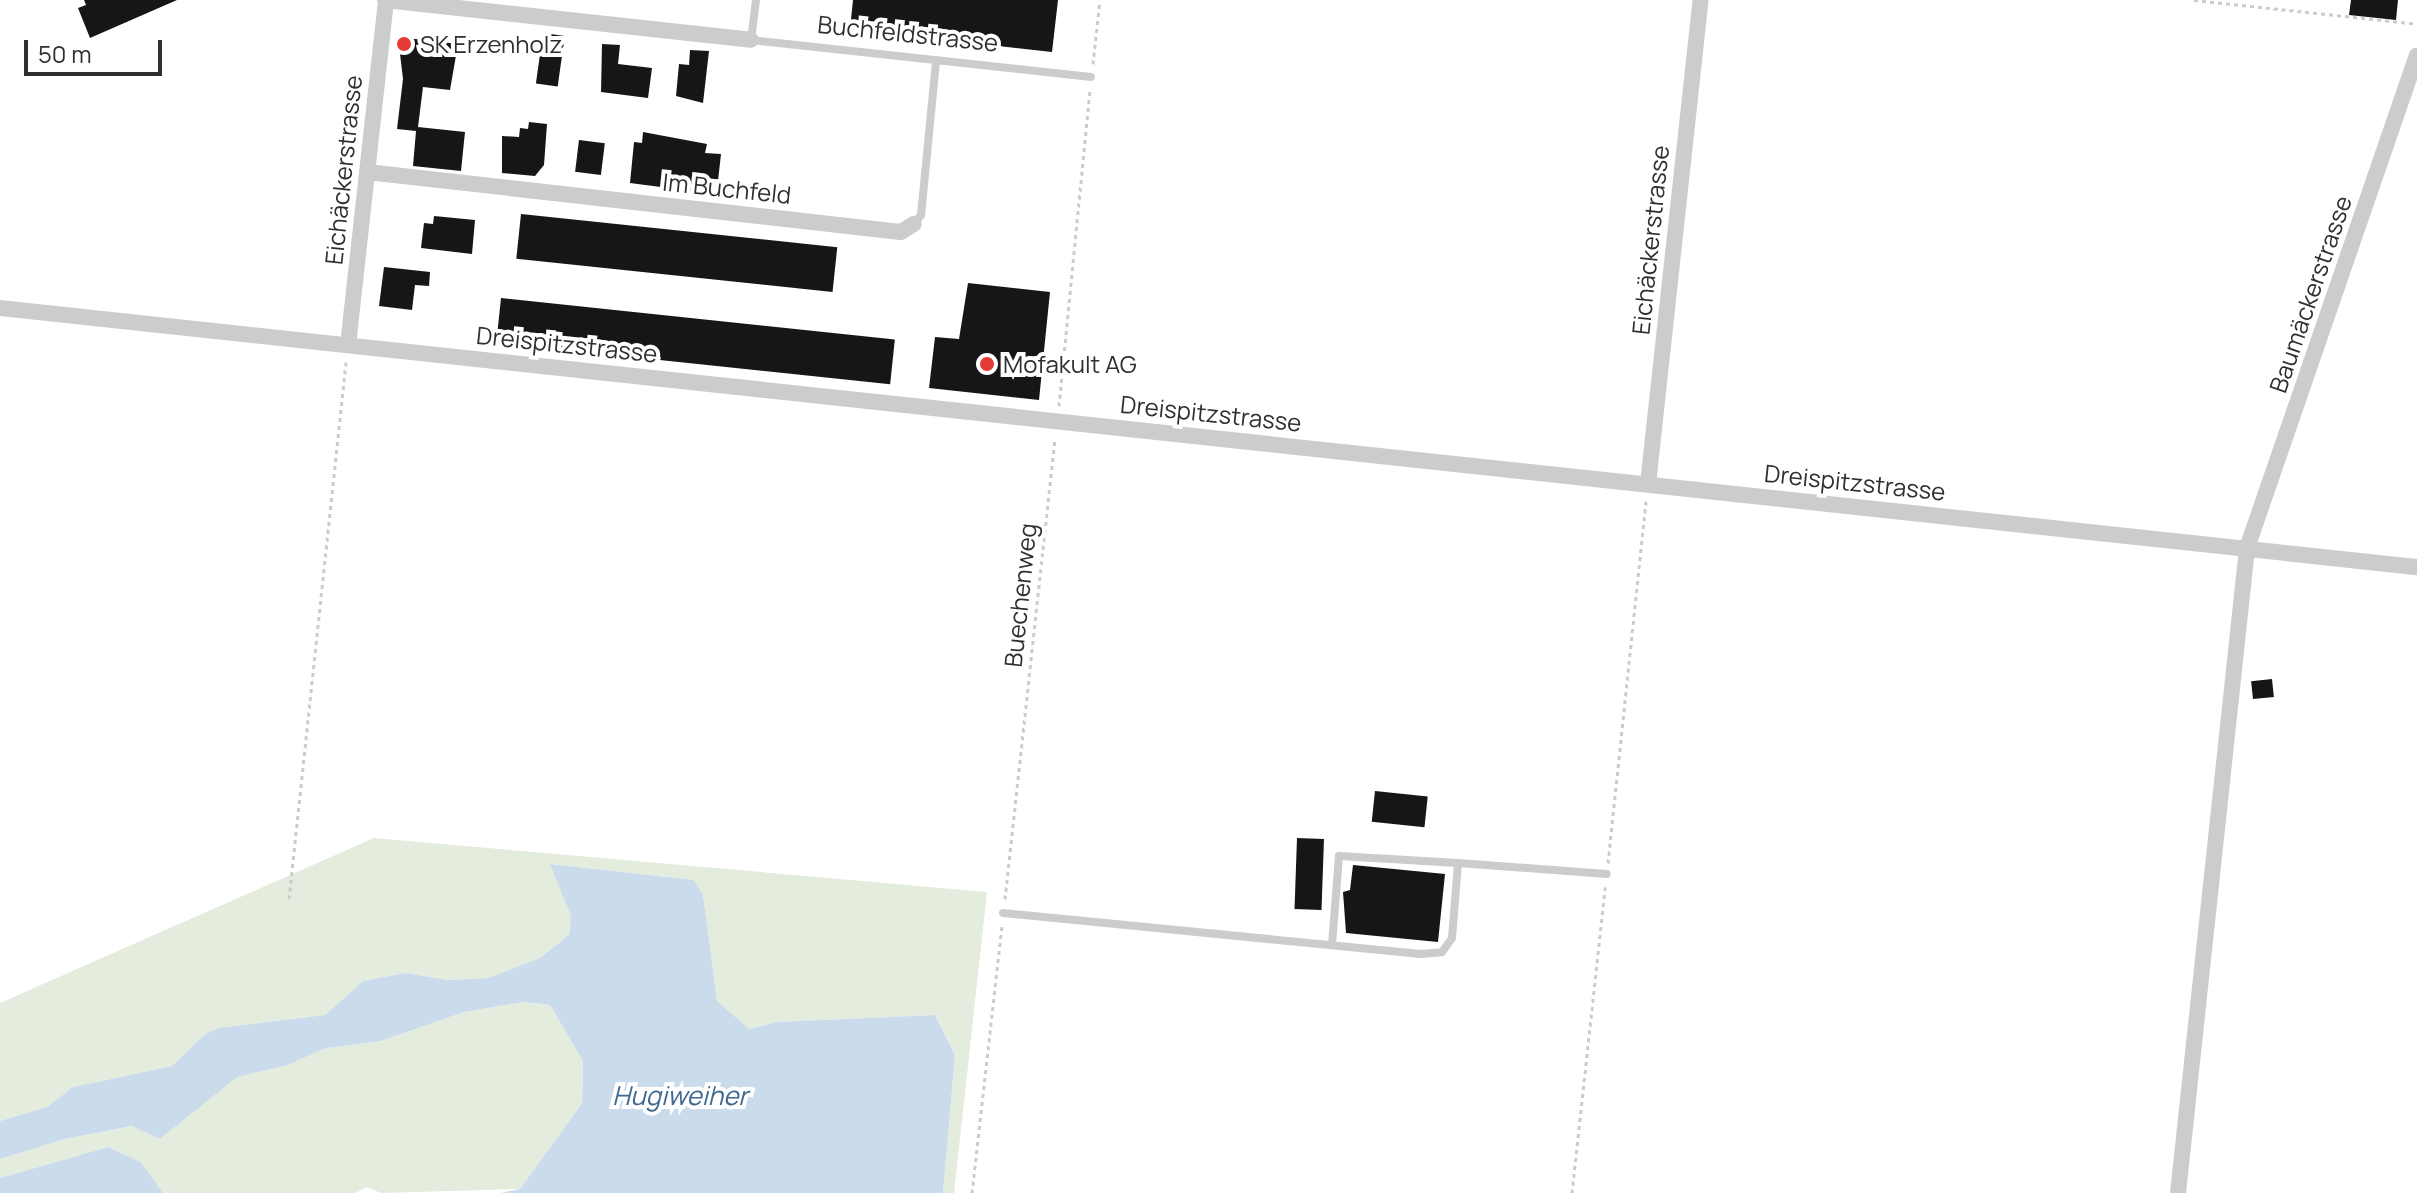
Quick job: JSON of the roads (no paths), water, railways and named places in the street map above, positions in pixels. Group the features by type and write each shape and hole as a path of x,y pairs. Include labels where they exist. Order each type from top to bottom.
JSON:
{"street":[{"name":"Buchfeldstrasse","path":"386,0 751,40"},
{"name":"Eichäckerstrasse","path":"348,345 386,0"},
{"name":"Eichäckerstrasse","path":"1648,484 1701,0"},
{"name":"Baumäckerstrasse","path":"2178,1193 2247,548 2417,55"},
{"name":"Im Buchfeld","path":"367,172 901,232 914,224"},
{"name":"Dreispitzstrasse","path":"0,308 2417,567"}],"lane":[{"path":"751,40 756,0"},
{"name":"Buchfeldstrasse","path":"751,40 1091,77"},
{"name":"Im Buchfeld","path":"914,224 921,215 936,61"},
{"path":"1332,945 1339,856 1607,874"},
{"path":"1003,913 1332,945 1442,952 1452,938 1458,863"}],"water":[{"name":"Hugiweiher","path":"550,864 694,880 703,895 717,1001 749,1029 777,1022 935,1015 955,1055 943,1193 501,1193 520,1189 582,1103 583,1061 550,1005 524,1002 464,1012 381,1041 326,1048 288,1065 237,1077 160,1139 132,1126 65,1139 0,1159 0,1121 47,1107 73,1087 172,1066 205,1034 219,1028 325,1015 363,981 406,973 448,980 488,978 540,958 569,935 571,916"},
{"path":"108,1147 141,1162 163,1193 0,1193 0,1178"}],"place":[{"name":"SK Erzenholz","path":"404,44"},
{"name":"Mofakult AG","path":"987,364"}]}
